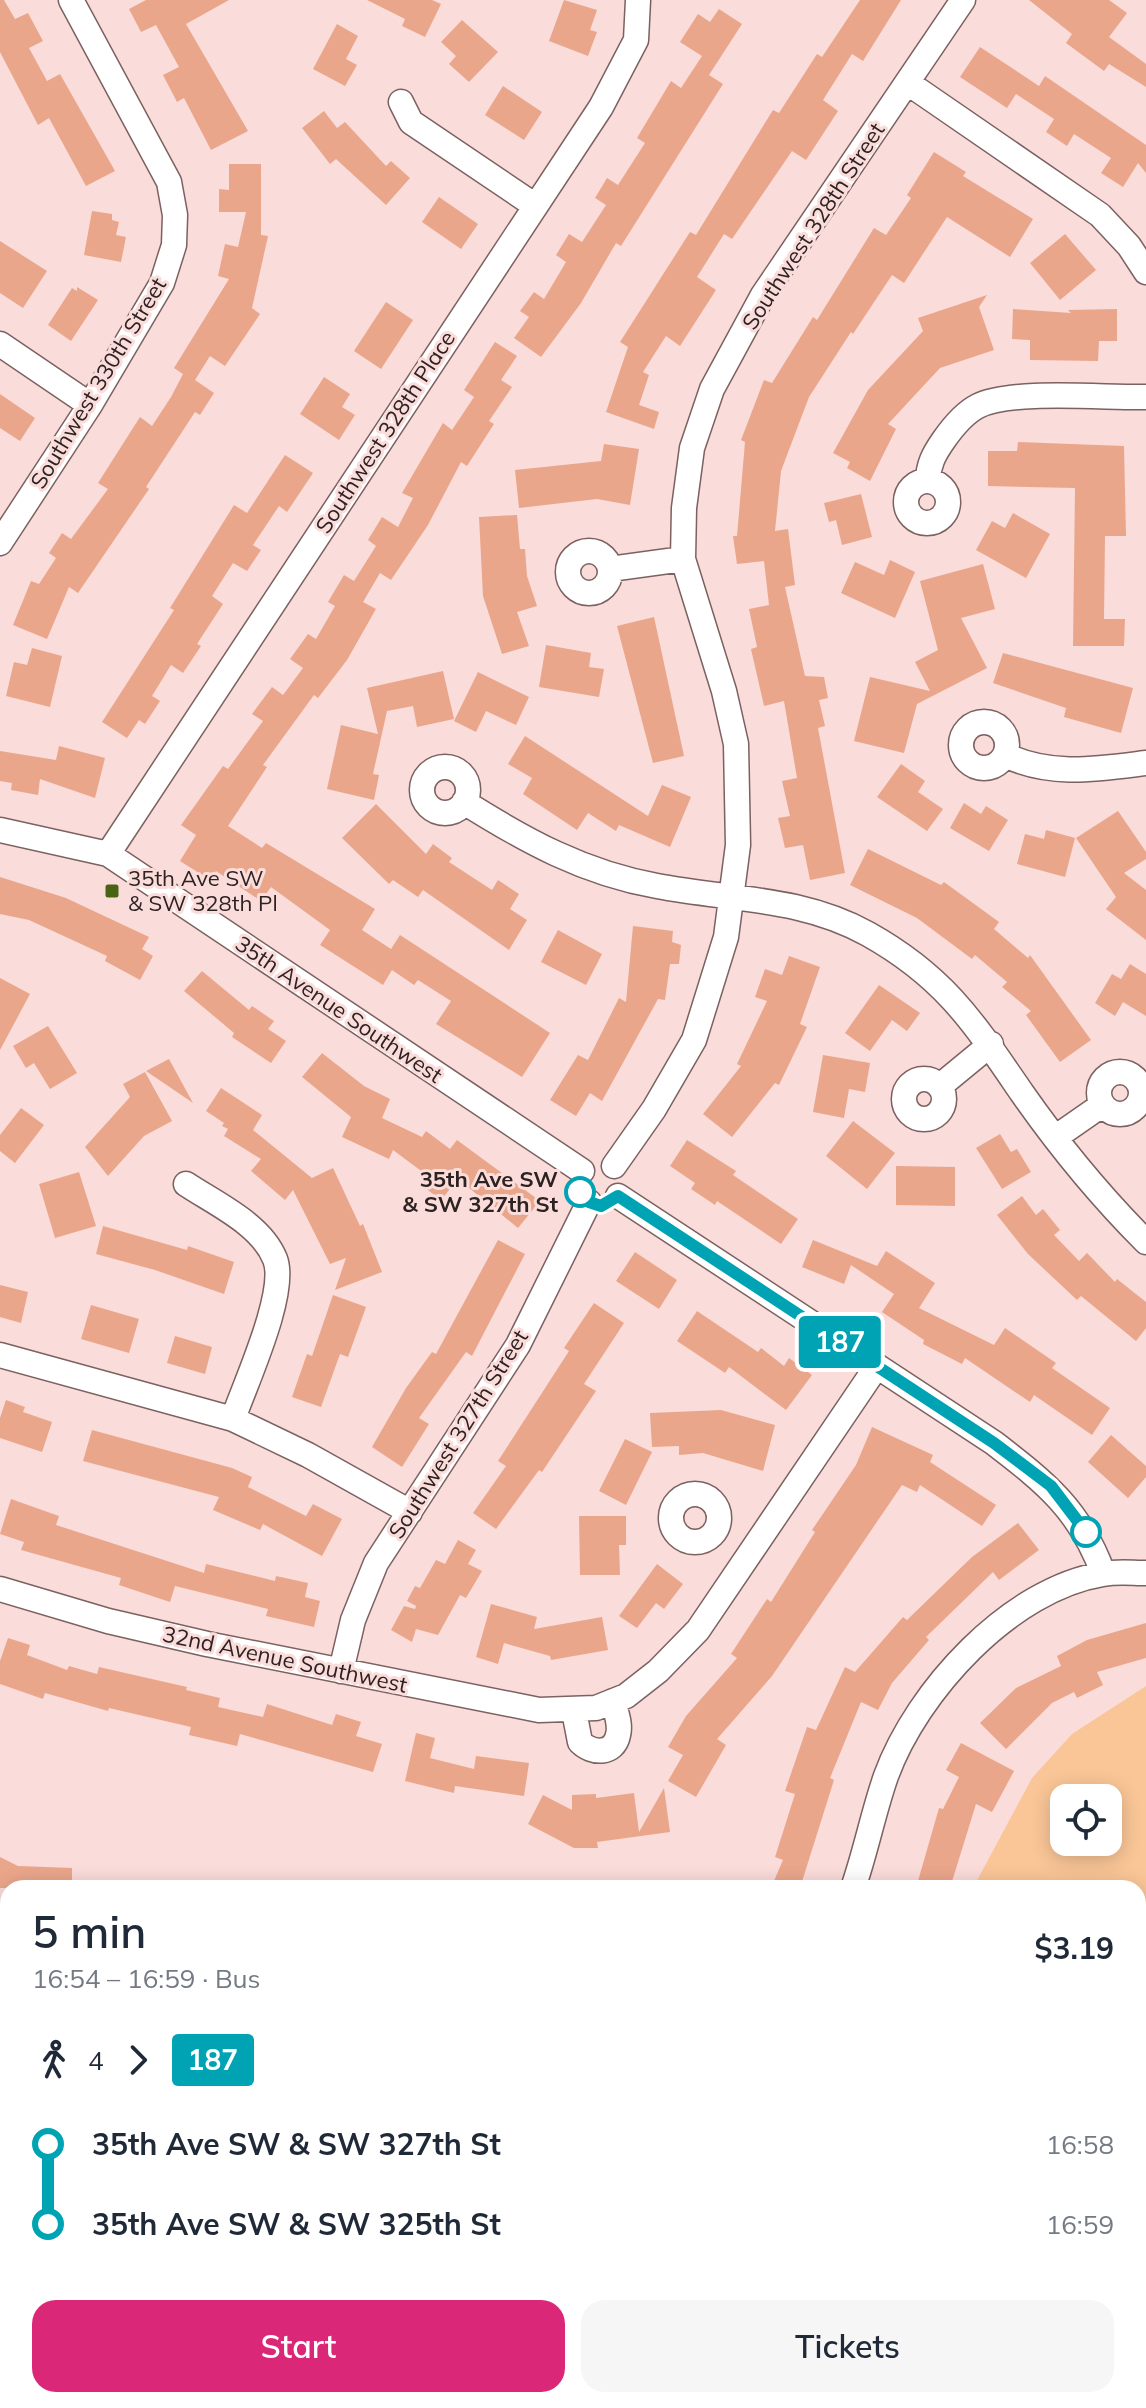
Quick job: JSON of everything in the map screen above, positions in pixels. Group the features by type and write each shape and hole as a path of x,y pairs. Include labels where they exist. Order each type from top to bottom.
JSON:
{"street":[{"name":"Southwest 330th Street","path":"0,543 90,405 162,283 174,245 175,215 169,182 150,140 71,0"},
{"name":"Southwest 328th Place","path":"108,854 621,74 636,40 638,0"},
{"name":"Southwest 328th Street","path":"731,895 738,845 736,744 716,662 683,559 684,508 692,448 712,389 763,295 963,0"},
{"path":"908,83 1093,209 1129,246 1146,272"},
{"path":"401,102 411,122 534,205"},
{"path":"0,344 90,405"},
{"path":"928,481 928,467 936,450 963,417 977,406 1010,398 1146,397"},
{"path":"610,569 683,559"},
{"path":"1005,755 1036,766 1072,771 1146,763"},
{"path":"464,802 523,840 581,867 657,886 731,895 828,915 869,935 932,976 991,1044 1104,1200 1146,1242"},
{"name":"35th Avenue Southwest","path":"0,830 108,854 582,1171"},
{"path":"614,1166 654,1109 694,1040 726,937 731,895"},
{"path":"940,1086 991,1044"},
{"path":"1056,1137 1102,1105"},
{"path":"594,1163 614,1166 621,1177 618,1196 601,1206 589,1202 580,1192 582,1171 594,1163"},
{"path":"186,1184 250,1228 271,1252 277,1269 275,1294 233,1419"},
{"path":"618,1196 994,1443 1051,1486 1090,1539 1103,1573"},
{"name":"Southwest 327th Street","path":"341,1671 353,1620 376,1563 518,1345 589,1202"},
{"path":"0,1355 233,1419 283,1442 410,1512"},
{"path":"595,1707 619,1735 616,1743 602,1751 594,1751 580,1742 595,1707 658,1671 698,1630 877,1366"},
{"path":"716,1532 749,1553"},
{"path":"855,1880 887,1774 919,1712 957,1663 998,1625 1035,1601 1103,1573 1146,1573"},
{"name":"32nd Avenue Southwest","path":"0,1589 108,1621 341,1671 539,1710 595,1707"}],"shaded area":[{"path":"1146,1686 1146,1880 977,1880 1032,1778 1072,1734"}],"building":[{"path":"0,0 4,0 15,19 28,13 43,41 29,48 47,81 60,74 115,171 86,186 49,118 38,125 0,52"},
{"path":"146,0 229,0 186,24 248,131 211,150 184,98 177,102 163,75 179,67 156,25 141,32 129,9"},
{"path":"367,0 432,0 441,4 425,37 402,26 405,19"},
{"path":"564,0 597,10 590,30 597,32 588,56 549,41"},
{"path":"860,0 901,0 863,61 852,54 823,100 838,111 806,160 792,151 732,239 724,234 697,277 716,290 680,346 666,336 643,372 649,375 639,405 659,412 654,429 606,412 628,347 620,342 690,232 696,235 773,110 779,113 817,54 822,57"},
{"path":"1029,0 1109,0 1127,13 1109,37 1146,64 1146,87 1109,64 1104,71 1066,43 1072,34"},
{"path":"719,9 742,24 709,75 723,84 621,246 616,243 581,303 541,357 514,338 529,317 520,311 534,292 544,299 566,262 556,255 569,234 582,242 606,205 595,198 607,178 618,185 645,143 637,138 671,81 681,88 702,56 680,42 698,14 710,22"},
{"path":"462,20 498,52 469,82 449,64 456,56 441,42"},
{"path":"337,24 358,36 346,59 357,65 345,86 313,69"},
{"path":"980,47 1039,86 1045,76 1146,145 1146,173 1138,163 1123,187 1101,173 1111,158 1074,134 1067,146 1046,132 1054,119 1016,94 1007,108 960,77"},
{"path":"503,86 542,112 524,140 485,115"},
{"path":"324,111 337,128 345,122 386,166 391,161 410,178 386,205 336,159 330,164 302,128"},
{"path":"934,152 966,172 963,176 1033,219 1010,257 947,217 904,283 892,275 853,334 851,332 809,397 781,471 775,531 788,529 795,585 785,587 805,676 824,677 828,698 819,700 825,726 818,728 845,873 810,880 803,845 785,848 778,818 790,816 782,781 797,778 784,701 764,706 751,649 757,647 749,609 769,605 764,561 737,564 733,536 737,536 745,442 741,440 764,380 772,383 813,317 817,320 874,228 886,235 911,198 907,195"},
{"path":"229,164 261,164 261,235 268,236 252,308 260,314 225,366 210,356 195,380 214,393 200,415 195,412 146,487 149,489 78,593 69,587 47,639 13,625 31,581 39,584 56,558 49,553 62,533 71,539 108,489 98,483 140,417 152,426 171,397 183,374 174,368 229,279 218,276 225,244 238,247 246,212 219,212 219,189 229,190"},
{"path":"439,197 478,224 461,249 422,222"},
{"path":"92,211 112,214 112,220 119,222 116,235 126,237 121,262 84,255"},
{"path":"1065,234 1096,270 1060,300 1030,263"},
{"path":"0,241 47,271 23,308 0,293"},
{"path":"77,287 98,300 71,341 48,325 72,288 77,291"},
{"path":"987,295 979,307 994,350 940,368 888,424 896,429 870,481 847,468 850,462 833,453 868,390 923,331 918,318"},
{"path":"386,302 413,320 381,369 354,351"},
{"path":"1013,309 1071,313 1068,310 1117,309 1117,341 1099,341 1098,361 1030,360 1030,340 1012,339"},
{"path":"495,342 517,356 501,380 512,387 489,421 494,424 467,466 461,462 428,525 391,580 380,573 363,602 376,609 347,660 318,698 314,695 263,765 267,767 228,826 262,848 266,843 375,909 362,930 391,949 400,935 550,1033 522,1077 436,1024 451,1001 418,980 414,985 392,970 383,985 320,945 330,930 271,887 261,901 216,871 210,880 180,861 196,835 181,825 223,766 228,769 263,721 252,714 272,687 283,695 303,668 290,659 308,634 316,639 335,606 328,602 344,575 354,581 376,546 368,540 382,517 398,527 413,498 402,493 443,423 452,430 474,397 464,390"},
{"path":"324,377 350,394 342,407 355,415 339,440 300,414"},
{"path":"0,394 35,418 20,441 0,428"},
{"path":"1018,442 1124,446 1126,536 1105,536 1104,619 1125,619 1124,646 1073,646 1075,488 988,486 988,451 1017,451"},
{"path":"604,444 639,449 630,505 597,499 519,508 515,470 601,461"},
{"path":"285,455 313,473 287,512 279,506 253,545 261,550 247,571 233,563 212,596 223,604 197,644 201,646 183,673 171,665 152,696 160,701 145,724 139,720 127,738 102,722 174,610 170,608 234,505 247,513"},
{"path":"861,494 872,537 842,545 836,520 829,522 824,503"},
{"path":"1013,513 1050,534 1026,578 976,550 992,521 1005,528"},
{"path":"517,515 520,549 525,549 527,576 537,606 517,612 529,646 502,654 483,596 479,517"},
{"path":"890,560 915,572 895,618 841,593 855,562 884,575"},
{"path":"983,564 995,609 961,618 987,668 917,704 904,753 854,741 870,677 930,691 915,662 938,650 920,581"},
{"path":"654,617 684,756 653,763 617,626"},
{"path":"546,645 591,653 589,667 604,669 599,697 539,687"},
{"path":"32,648 62,656 50,707 6,696 14,662 27,665"},
{"path":"1003,653 1133,688 1121,733 1064,717 1066,708 993,683"},
{"path":"443,671 454,719 417,727 413,706 387,711 373,774 379,775 374,800 327,789 341,725 378,734 367,688"},
{"path":"478,672 529,697 516,725 486,711 476,732 454,721"},
{"path":"525,736 648,816 662,785 691,797 670,847 619,825 616,831 588,813 577,830 523,794 532,778 508,764"},
{"path":"59,746 105,758 95,798 40,779 38,795 11,790 12,783 0,781 0,751 56,760"},
{"path":"901,764 925,781 918,792 943,809 927,831 877,797"},
{"path":"964,803 981,814 986,806 1008,820 989,851 950,828"},
{"path":"376,804 426,854 433,844 452,858 449,862 492,890 498,880 519,894 510,909 527,920 509,950 423,890 418,897 393,880 389,884 342,838"},
{"path":"1118,811 1146,852 1146,859 1124,873 1146,890 1146,940 1106,909 1116,897 1076,838"},
{"path":"1046,830 1075,838 1065,877 1017,864 1025,834 1044,839"},
{"path":"868,849 941,885 944,882 999,922 994,929 1028,958 1030,955 1091,1040 1060,1062 1026,1015 1031,1011 1002,987 1007,982 975,955 972,959 917,918 850,885"},
{"path":"0,877 66,898 149,937 142,949 153,956 140,980 105,961 107,956 29,920 0,914"},
{"path":"633,926 673,931 672,942 681,945 679,964 670,964 665,1000 658,999 602,1101 590,1093 576,1116 550,1100 578,1055 588,1060 619,998 626,1002"},
{"path":"558,930 602,954 586,985 541,962"},
{"path":"789,956 820,967 800,1024 807,1027 779,1085 775,1083 732,1137 703,1114 741,1066 737,1064 767,1001 755,997 765,969 782,975"},
{"path":"1130,964 1146,974 1146,1016 1123,1002 1115,1016 1095,1003 1112,974 1121,979"},
{"path":"202,971 249,1010 252,1006 274,1021 268,1029 286,1041 271,1063 232,1037 234,1033 184,991"},
{"path":"0,978 30,994 0,1050"},
{"path":"879,985 920,1013 907,1031 892,1020 870,1051 845,1033"},
{"path":"48,1026 77,1073 50,1089 34,1063 26,1068 13,1046"},
{"path":"322,1053 364,1086 390,1099 382,1118 422,1137 426,1131 450,1149 457,1140 540,1201 518,1228 458,1179 441,1200 421,1185 428,1176 393,1150 389,1159 342,1137 351,1117 302,1077"},
{"path":"823,1055 870,1063 865,1092 849,1089 844,1118 813,1112"},
{"path":"169,1059 193,1103 146,1071"},
{"path":"145,1072 172,1121 144,1136 108,1176 85,1147 130,1097 123,1084"},
{"path":"221,1088 262,1115 253,1130 312,1178 333,1168 360,1226 363,1224 382,1272 335,1290 346,1258 330,1264 293,1190 285,1200 251,1171 261,1159 224,1136 228,1129 222,1126 224,1123 206,1111"},
{"path":"21,1108 44,1125 15,1163 0,1151 0,1135"},
{"path":"853,1121 895,1153 867,1189 826,1156"},
{"path":"1000,1134 1011,1152 1017,1149 1031,1172 1002,1189 976,1148"},
{"path":"687,1140 736,1171 733,1175 798,1219 781,1244 717,1201 715,1205 691,1189 695,1183 670,1166"},
{"path":"896,1166 955,1167 955,1206 896,1205"},
{"path":"79,1172 96,1226 55,1238 39,1184"},
{"path":"1022,1196 1036,1215 1043,1209 1060,1230 1054,1235 1079,1261 1087,1253 1115,1282 1117,1279 1146,1302 1146,1328 1136,1341 1081,1296 1077,1300 1028,1254 997,1215"},
{"path":"103,1226 187,1250 188,1246 234,1262 224,1294 96,1254"},
{"path":"498,1240 525,1254 472,1356 466,1352 419,1418 429,1424 402,1467 372,1447 406,1388 432,1352 436,1354"},
{"path":"813,1240 877,1266 886,1251 935,1283 919,1308 994,1345 1005,1328 1056,1363 1052,1368 1110,1408 1092,1435 1034,1395 1030,1402 965,1358 962,1364 923,1344 924,1340 882,1312 894,1294 851,1265 844,1284 802,1267"},
{"path":"635,1252 677,1280 659,1309 616,1281"},
{"path":"0,1285 28,1292 21,1323 0,1317"},
{"path":"333,1295 366,1307 348,1357 340,1354 321,1407 292,1397 307,1354 312,1356"},
{"path":"594,1303 624,1323 584,1384 596,1391 542,1472 539,1470 496,1529 473,1513 506,1466 498,1461 569,1351 564,1348"},
{"path":"91,1305 139,1319 129,1353 81,1339"},
{"path":"697,1311 758,1352 761,1348 784,1366 789,1358 812,1375 786,1410 729,1367 725,1373 677,1341"},
{"path":"175,1336 212,1347 205,1374 167,1363"},
{"path":"6,1400 25,1407 23,1412 52,1422 42,1452 0,1438 0,1418"},
{"path":"721,1410 775,1425 763,1471 703,1453 679,1455 679,1446 652,1447 650,1413"},
{"path":"872,1427 933,1455 930,1462 996,1505 982,1526 920,1485 917,1492 902,1485 772,1676 717,1739 726,1745 696,1797 668,1781 683,1755 668,1747 686,1716 737,1658 731,1654 767,1599 771,1602 815,1532 812,1530 856,1465"},
{"path":"92,1430 232,1468 252,1477 248,1487 306,1516 313,1504 342,1519 322,1556 263,1524 260,1530 213,1510 219,1497 83,1461"},
{"path":"1111,1435 1146,1466 1146,1477 1128,1498 1088,1462"},
{"path":"625,1439 652,1452 626,1505 599,1491"},
{"path":"11,1499 59,1516 56,1525 204,1573 206,1564 275,1581 276,1576 308,1583 305,1597 320,1601 314,1627 266,1616 268,1609 175,1586 170,1602 119,1585 121,1578 21,1550 24,1542 0,1534"},
{"path":"579,1516 626,1516 626,1545 619,1545 620,1575 580,1575"},
{"path":"1018,1523 1039,1550 999,1580 993,1572 926,1637 929,1640 892,1683 878,1710 861,1702 830,1778 834,1780 803,1880 774,1880 783,1860 775,1857 795,1794 785,1791 807,1727 816,1730 845,1667 855,1672 903,1617 907,1620 972,1557"},
{"path":"458,1540 476,1550 468,1564 482,1571 466,1598 460,1595 438,1635 416,1629 412,1642 391,1630 404,1606 415,1609 416,1606 407,1601 415,1586 420,1588 436,1560 445,1564"},
{"path":"657,1564 683,1584 664,1609 656,1603 637,1628 619,1616"},
{"path":"491,1604 537,1617 534,1629 602,1617 608,1650 551,1660 550,1656 504,1643 498,1664 476,1657"},
{"path":"1146,1623 1146,1658 1097,1672 1103,1685 1077,1698 1074,1692 1052,1703 1006,1749 980,1723 1016,1688 1061,1666 1057,1656 1087,1640"},
{"path":"8,1638 30,1645 27,1655 67,1670 69,1666 97,1674 99,1667 187,1687 186,1690 220,1698 218,1707 263,1717 267,1704 332,1725 336,1714 361,1722 356,1736 382,1744 373,1772 240,1734 237,1746 189,1735 191,1727 109,1708 108,1711 45,1693 43,1699 0,1684 0,1661"},
{"path":"416,1733 435,1738 430,1758 474,1769 476,1756 529,1763 524,1796 455,1786 454,1793 405,1781"},
{"path":"961,1743 1014,1771 992,1812 976,1804 952,1880 918,1880 939,1808 943,1809 959,1777 946,1770"},
{"path":"664,1788 670,1832 597,1842 598,1848 574,1848 528,1824 543,1795 572,1810 572,1795 596,1794 596,1798 634,1793 639,1832"},
{"path":"0,1857 18,1866 72,1868 72,1880 0,1880"}],"bus line":[{"name":"187","path":"580,1192 583,1198 601,1206 618,1196 994,1443 1051,1486 1086,1532"}],"place":[{"name":"35th Ave SW & SW 328th Pl","path":"112,891"},
{"name":"35th Ave SW & SW 327th St","path":"580,1192"}]}
